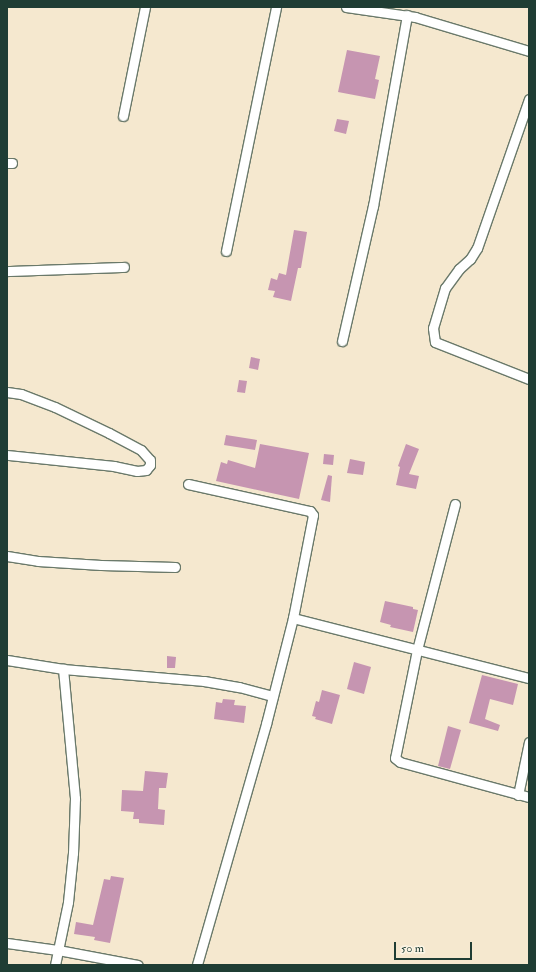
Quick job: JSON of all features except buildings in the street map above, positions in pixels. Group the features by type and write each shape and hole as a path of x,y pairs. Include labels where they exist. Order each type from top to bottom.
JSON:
{"street":[{"path":"123,116 145,7"},
{"path":"226,251 276,7"},
{"path":"346,7 411,16 529,51"},
{"path":"342,341 374,206 411,16 417,7"},
{"path":"529,99 477,248 470,259 459,269 445,288 433,328 435,342 529,379"},
{"path":"7,271 124,267"},
{"path":"7,392 21,394 55,407 109,433 141,450 150,460 150,465 146,470 137,471 114,466 7,455"},
{"path":"188,484 312,513 313,517 293,618 273,696 197,965"},
{"path":"455,504 417,650 395,756 396,760 529,797"},
{"path":"7,556 38,561 175,567"},
{"path":"293,618 529,678"},
{"path":"7,660 63,669 204,681 239,687 273,696"},
{"path":"55,965 68,902 73,853 75,798 63,669"},
{"path":"518,795 529,742"},
{"path":"7,943 58,950 138,965"}]}
